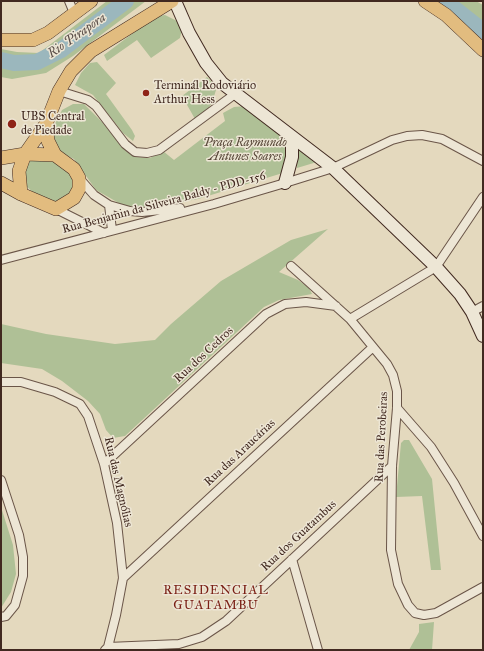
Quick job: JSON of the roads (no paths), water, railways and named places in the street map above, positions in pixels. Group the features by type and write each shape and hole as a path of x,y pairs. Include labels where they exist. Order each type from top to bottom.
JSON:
{"main road":[{"path":"1,40 33,40 48,33 71,7 91,1"},
{"path":"21,194 19,171 25,154 46,124 59,91 71,71 92,51 173,1"},
{"path":"425,1 446,15 483,50"},
{"path":"1,183 21,194 56,209 74,198 79,189 79,178 74,170 55,155 48,141 46,124"},
{"path":"4,159 25,154 55,155"}],"street":[{"path":"173,1 206,63 222,83 333,168 436,267 460,294 478,309 483,336"},
{"path":"59,91 88,100 96,106 125,144 135,152 147,153 159,150 235,94"},
{"name":"Rua Benjamin da Silveira Baldy - PDD-156","path":"1,260 214,204 285,183 333,168 392,140 408,136 422,135 442,139 483,161"},
{"path":"285,183 292,157 292,137"},
{"path":"79,178 94,195 109,205 130,212 165,210 214,204"},
{"path":"350,319 436,267 483,197"},
{"path":"56,209 108,231 109,205"},
{"path":"130,212 140,223"},
{"name":"Rua das Perobeiras","path":"291,266 350,319 393,375 397,391 398,408 392,466 391,550 398,584 408,605 415,613 424,615 436,613 483,587"},
{"name":"Rua dos Cedros","path":"104,464 266,314 285,304 306,302 336,306"},
{"name":"Rua das Araucárias","path":"123,578 373,347"},
{"name":"Rua das Magnólias","path":"1,382 21,382 55,392 80,404 88,416 104,464 117,523 123,578 116,615 106,648"},
{"path":"398,408 431,447 454,483 483,536"},
{"name":"Rua dos Guatambus","path":"106,648 179,644 202,637 226,621 392,466"},
{"path":"1,480 19,535 24,557 23,576 15,606 6,616 1,617"},
{"path":"292,559 318,650"}],"waterway":[{"name":"Rio Pirapora","path":"1,60 14,63 37,62 61,50 126,1"},
{"name":"Rio Pirapora","path":"445,1 483,31"}],"place":[{"name":"Terminál Rodoviário Arthur Hess","path":"146,93"},
{"name":"UBS Central de Piedade","path":"12,124"}],"district":[{"name":"RESIDENCIAL GUATAMBU","path":"216,598"}],"park label":[{"name":"Praça Raymundo Antunes Soares","path":"245,150"}]}
